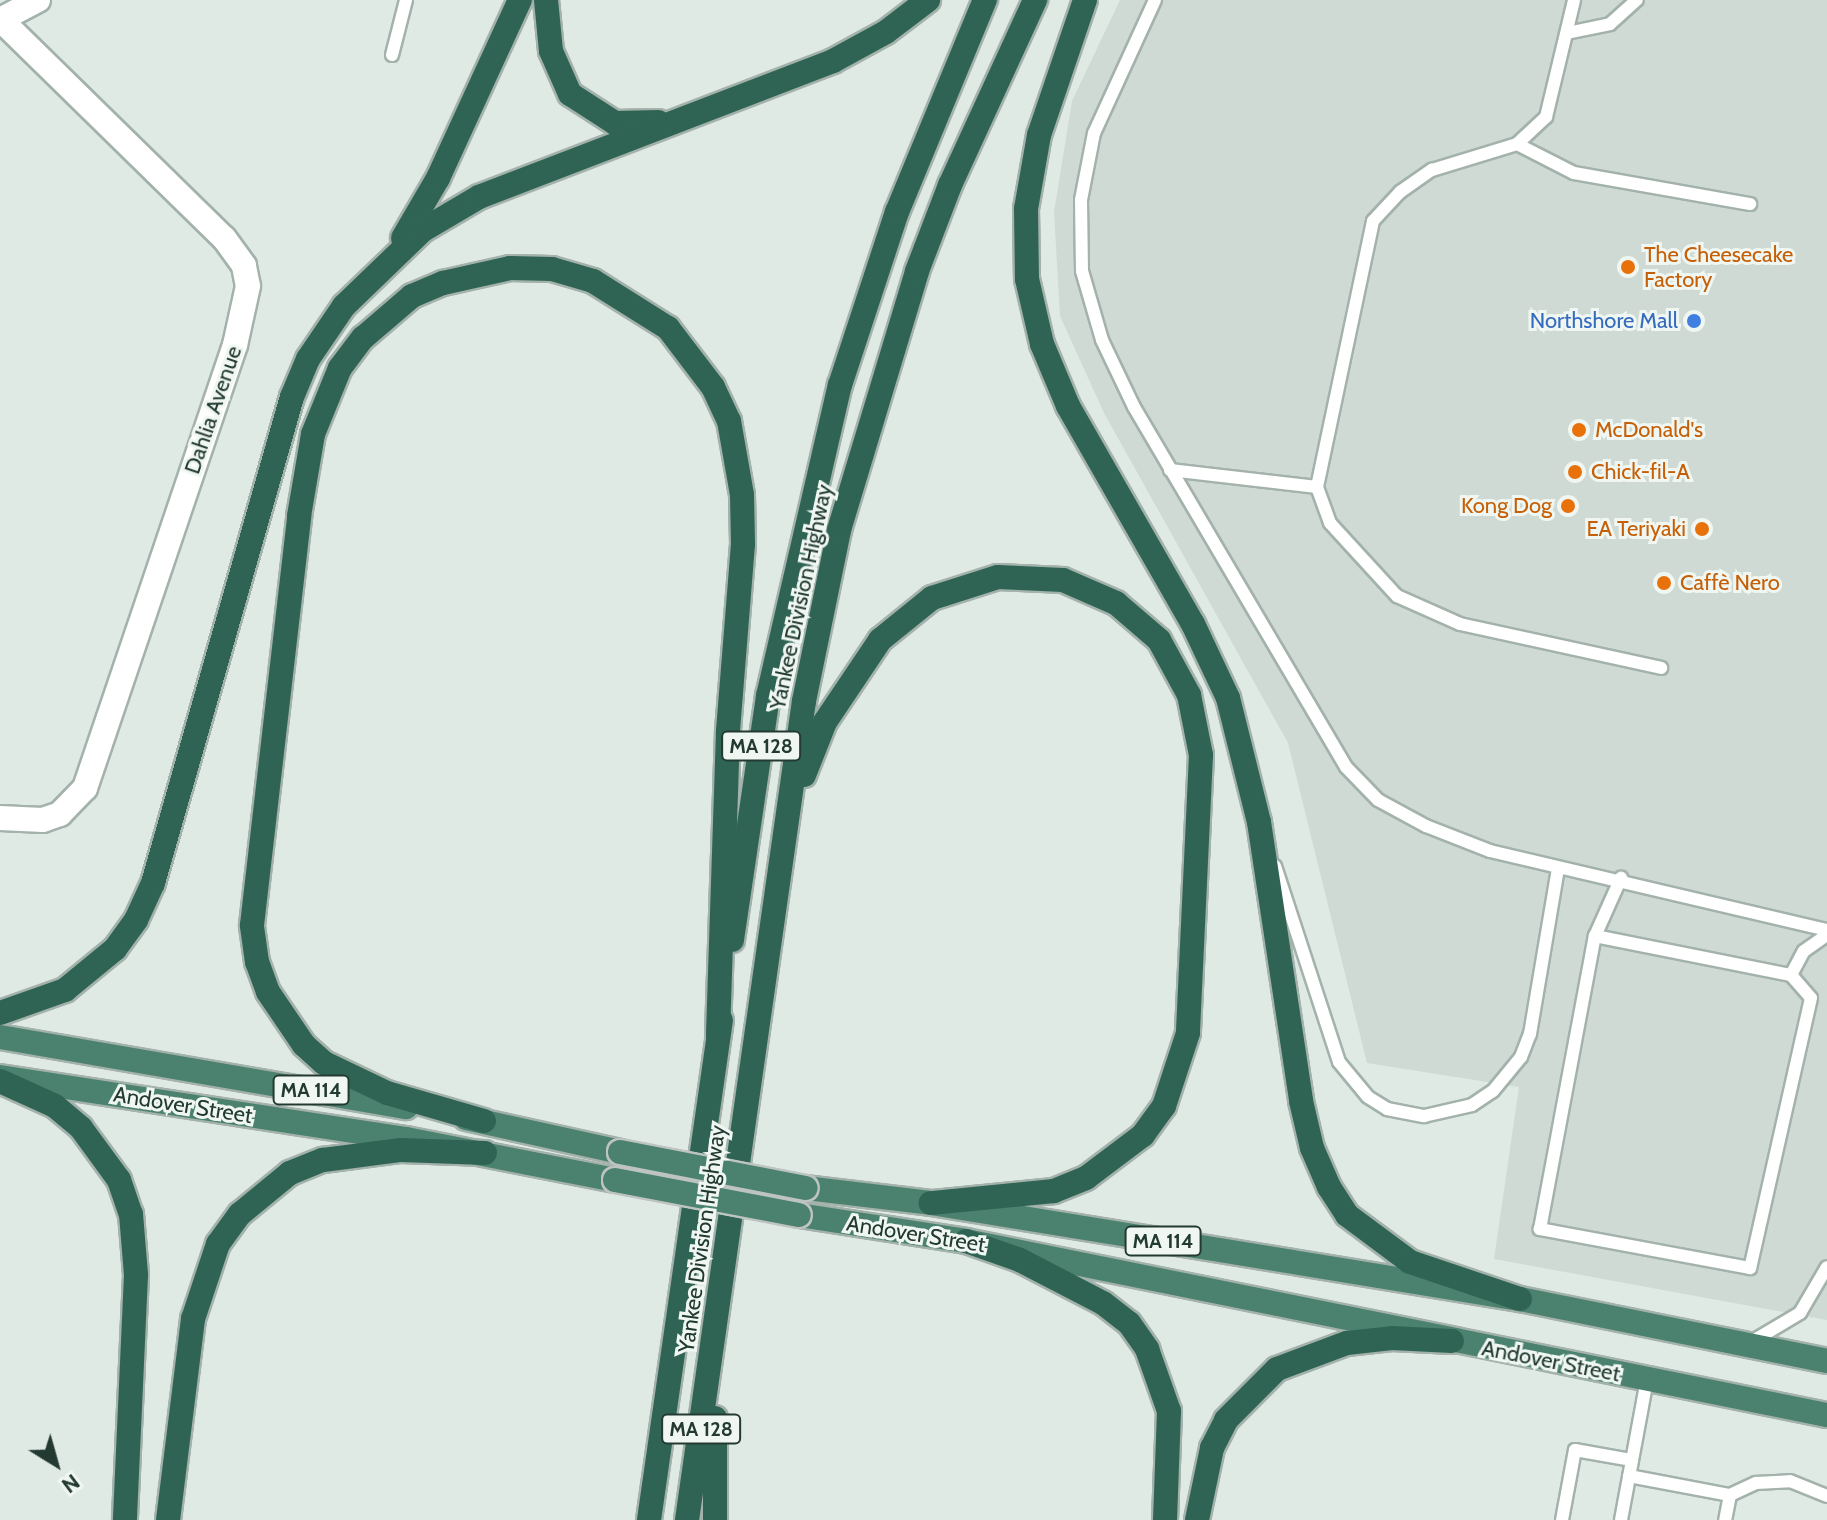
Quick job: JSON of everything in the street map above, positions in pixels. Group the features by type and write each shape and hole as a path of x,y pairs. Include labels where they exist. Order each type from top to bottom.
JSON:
{"highway":[{"path":"0,1013 65,990 115,949 136,920 153,883 292,397 326,331 392,255 426,202 520,0"},
{"path":"546,0 545,26 559,73 570,94 590,111 615,123 688,119"},
{"path":"392,255 423,230 479,197 688,119 859,49 928,0"},
{"name":"Yankee Division Highway","path":"649,1520 768,696 820,459 897,212 985,0"},
{"name":"Yankee Division Highway","path":"687,1520 809,674 862,442 889,352 950,185 1035,0"},
{"path":"1085,0 1039,135 1026,209 1027,279 1042,344 1068,406 1193,624 1228,698 1259,822 1301,1101 1312,1148 1329,1187 1347,1215 1410,1262 1520,1299"},
{"path":"484,1121 387,1093 324,1063 304,1045 268,992 257,962 252,925 299,516 313,434 340,368 363,338 412,296 443,283 510,268 552,269 593,281 668,328 713,387 729,421 742,495 743,544 728,732 718,1035"},
{"path":"775,902 795,805 825,722 880,640 932,598 998,577 1063,580 1092,590 1140,621 1176,666 1189,695 1201,755 1188,1033 1164,1106 1143,1135 1086,1178 1041,1193 931,1203"},
{"name":"Andover Street","path":"0,1037 484,1121 620,1152 806,1188 931,1203 1520,1299 1827,1361"},
{"path":"0,1079 55,1106 81,1128 119,1180 131,1214 136,1275 125,1520"},
{"name":"Andover Street","path":"0,1079 485,1153 799,1215 966,1241 1827,1415"},
{"path":"168,1520 193,1319 218,1244 240,1214 277,1181 323,1160 401,1150 485,1153"},
{"path":"966,1241 1020,1260 1103,1303 1129,1323 1147,1349 1169,1411 1165,1520"},
{"path":"714,1338 715,1520"},
{"path":"1197,1520 1208,1460 1226,1420 1277,1369 1347,1343 1392,1338 1452,1341"}],"street":[{"path":"0,19 38,0"},
{"name":"Dahlia Avenue","path":"0,19 224,238 244,266 248,286 235,345 85,788 60,814 33,820 0,818"}],"lane":[{"path":"392,55 406,0"},
{"path":"1155,0 1094,133 1079,236 1082,271 1102,340 1170,470 1329,743 1359,784 1426,826 1490,851 1558,868 1621,878 1827,932"},
{"path":"1574,0 1546,117 1517,144 1432,170 1400,192 1373,221 1317,487 1330,523 1397,596 1460,624 1661,668"},
{"path":"1567,33 1610,24 1637,0"},
{"path":"1517,144 1574,173 1750,204"},
{"path":"1170,470 1317,487"},
{"path":"1259,822 1339,1062 1368,1097 1407,1114 1448,1114 1472,1105 1493,1091 1521,1057 1530,1034 1558,868"},
{"path":"1595,936 1791,975 1811,998 1750,1268 1540,1229 1595,936 1621,878"},
{"path":"1791,975 1804,951 1827,932"},
{"path":"1739,1344 1793,1319 1827,1267"},
{"path":"1621,1520 1647,1380"},
{"path":"1562,1520 1575,1450 1632,1460"},
{"path":"1629,1476 1730,1495 1756,1483 1790,1481 1827,1496"},
{"path":"1725,1520 1730,1495"}],"shaded area":[{"name":"Northshore Mall","path":"1120,0 1827,0 1827,1320 1494,1259 1519,1087 1367,1063 1288,743 1104,413 1060,316 1054,212 1072,101"}],"place":[{"name":"The Cheesecake Factory","path":"1628,267"},
{"name":"Northshore Mall","path":"1694,321"},
{"name":"McDonald's","path":"1579,430"},
{"name":"Chick-fil-A","path":"1575,472"},
{"name":"Kong Dog","path":"1568,506"},
{"name":"EA Teriyaki","path":"1702,529"},
{"name":"Caffè Nero","path":"1664,583"}]}
